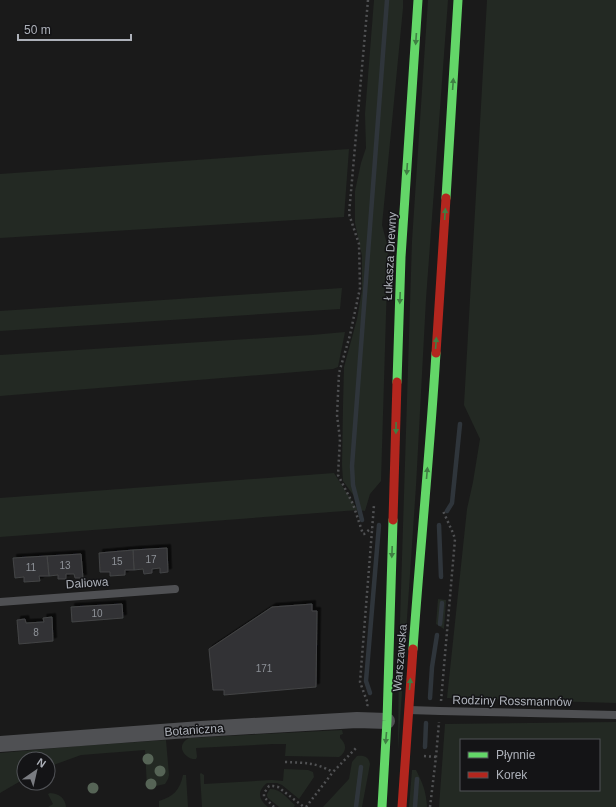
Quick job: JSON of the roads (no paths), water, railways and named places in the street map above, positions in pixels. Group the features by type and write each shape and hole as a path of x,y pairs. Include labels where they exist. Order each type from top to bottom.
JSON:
{"main road":[{"name":"Łukasza Drewny","path":"393,513 401,257 418,0"},
{"name":"Warszawska","path":"402,807 408,710 431,428 458,0"},
{"name":"Warszawska","path":"382,807 387,721 393,513"}],"street":[{"name":"Botaniczna","path":"0,744 201,729 367,720 387,721"}],"lane":[{"name":"Daliowa","path":"0,602 175,589"},
{"name":"Rodziny Rossmannów","path":"408,710 440,712 616,715"}],"waterway":[{"path":"362,520 353,485 352,466 387,0"},
{"path":"447,511 452,503 460,424"},
{"path":"370,693 366,681 379,525"},
{"path":"439,525 441,577"},
{"path":"440,624 442,603"},
{"path":"430,698 432,667 437,635"},
{"path":"425,747 426,723"},
{"path":"356,807 361,767"},
{"path":"415,807 417,779"}]}
